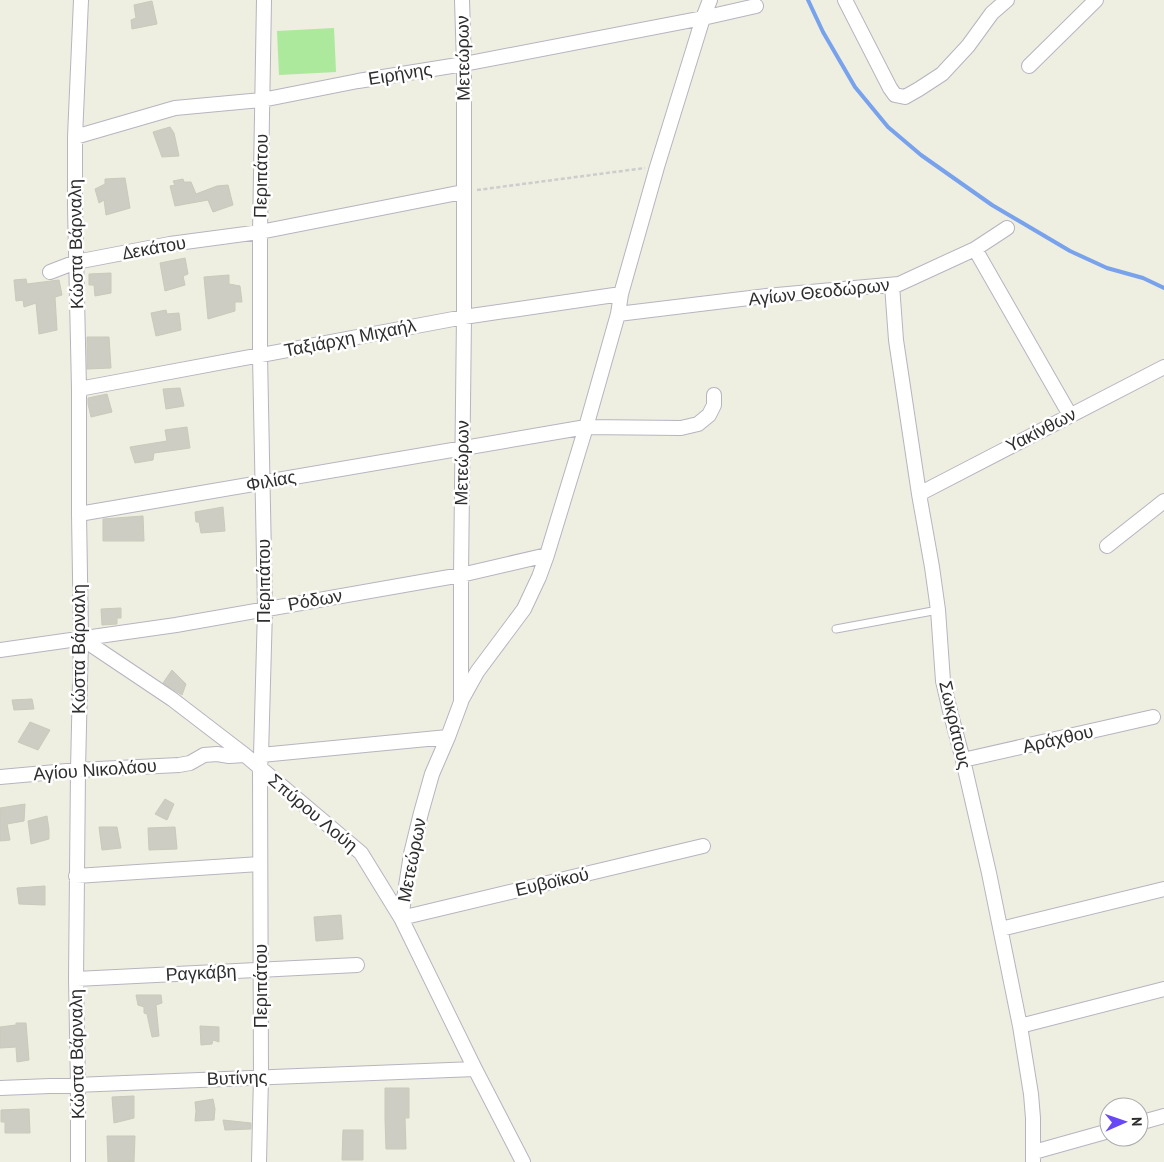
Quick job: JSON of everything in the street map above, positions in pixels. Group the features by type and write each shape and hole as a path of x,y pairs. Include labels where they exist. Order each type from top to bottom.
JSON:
{"street":[{"name":"Κώστα Βάρναλη","path":"78,1162 76,876 81,638 75,137 83,0"},
{"name":"Περιπάτου","path":"259,1162 261,1077 260,761 265,609 260,355 264,0"},
{"name":"Μετεώρων","path":"401,918 411,854 421,813 432,774 461,702 464,317 464,64 462,0"},
{"path":"461,702 477,672 524,609 547,555 586,427 657,167 710,0"},
{"path":"845,0 890,88 895,95 905,97 942,74 968,46 990,7 1007,0"},
{"path":"1029,66 1096,0"},
{"name":"Ειρήνης","path":"75,137 175,108 262,100 358,81 464,64 704,18 756,6"},
{"name":"Δεκάτου","path":"50,272 76,262 170,244 260,232 463,192"},
{"name":"Αγίων Θεοδώρων","path":"618,314 766,296 892,285 906,282 975,248 1007,228"},
{"path":"975,248 1070,416"},
{"name":"Σωκράτους","path":"892,285 896,340 938,610 944,681 1001,928 1020,1026 1031,1094 1033,1157"},
{"name":"Ταξιάρχη Μιχαήλ","path":"79,389 464,317 621,294"},
{"name":"Υακίνθων","path":"919,494 1164,367"},
{"name":"Φιλίας","path":"79,514 586,427 681,428 698,424 709,415 714,405 714,395"},
{"path":"1107,546 1164,500"},
{"name":"Ρόδων","path":"0,650 176,625 461,575 547,555"},
{"name":"Σπύρου Λούη","path":"81,638 172,699 245,755 260,761 361,853 401,918 474,1069 523,1162"},
{"name":"Αράχθου","path":"963,760 1153,717"},
{"path":"260,761 448,737"},
{"name":"Αγίου Νικολάου","path":"0,778 78,770 179,765 190,763 204,755 245,755"},
{"name":"Ευβοϊκού","path":"401,918 703,846"},
{"path":"76,876 260,864"},
{"path":"1001,928 1164,889"},
{"name":"Ραγκάβη","path":"76,979 358,965"},
{"path":"1020,1026 1164,989"},
{"name":"Βυτίνης","path":"0,1088 474,1069"},
{"path":"1149,1120 1164,1116"},
{"path":"1033,1157 1099,1134"}],"lane":[{"path":"836,629 938,610"}],"path":[{"path":"463,192 657,167"}],"green space":[{"path":"334,28 336,72 279,75 277,31"}],"building":[{"path":"152,1 157,24 132,29 131,20 136,18 134,5"},
{"path":"170,127 174,133 179,156 162,157 153,132"},
{"path":"125,178 130,208 106,215 104,200 99,203 95,189 105,184 105,179"},
{"path":"183,179 184,182 191,182 196,194 217,186 228,185 233,205 213,212 208,200 175,206 170,186 175,185 173,181"},
{"path":"185,258 188,274 183,276 185,285 165,291 160,263"},
{"path":"111,273 111,293 95,296 94,285 89,285 89,274"},
{"path":"229,275 229,284 240,286 242,302 235,302 235,311 208,319 204,277"},
{"path":"26,279 27,284 59,280 62,295 55,297 57,330 39,334 36,303 24,307 23,300 16,301 14,280"},
{"path":"166,310 167,314 179,313 181,330 156,336 151,313"},
{"path":"87,337 109,337 111,368 87,369"},
{"path":"180,388 184,406 166,409 163,389"},
{"path":"107,394 112,412 91,417 88,398"},
{"path":"187,427 190,448 154,453 153,460 135,463 130,447 167,441 165,430"},
{"path":"223,507 225,531 201,533 199,522 196,522 195,512"},
{"path":"143,516 144,541 103,541 103,519"},
{"path":"121,608 121,618 117,618 117,624 102,625 101,609"},
{"path":"172,670 186,684 182,695 163,683"},
{"path":"32,699 34,709 14,710 12,700"},
{"path":"30,722 50,730 38,750 18,742"},
{"path":"165,799 174,804 167,820 155,814"},
{"path":"25,804 24,821 7,824 10,840 0,841 0,808"},
{"path":"47,816 49,839 31,844 28,821"},
{"path":"99,827 117,827 121,848 102,850"},
{"path":"175,827 177,849 149,850 148,828"},
{"path":"45,886 45,905 19,904 17,888"},
{"path":"341,915 343,939 316,941 314,917"},
{"path":"136,995 161,995 162,1003 156,1005 159,1036 152,1037 147,1014 144,1013 144,1007 138,1005"},
{"path":"16,1023 26,1023 29,1060 17,1062 16,1047 0,1048 0,1027 16,1025"},
{"path":"200,1026 219,1027 219,1042 213,1040 212,1044 201,1045"},
{"path":"385,1088 409,1088 409,1118 405,1118 406,1149 386,1149"},
{"path":"134,1096 134,1118 114,1123 112,1097"},
{"path":"213,1099 215,1109 214,1120 195,1121 195,1102"},
{"path":"29,1109 30,1133 5,1133 5,1122 1,1122 1,1110"},
{"path":"223,1120 251,1123 251,1129 225,1130"},
{"path":"343,1130 363,1130 363,1160 342,1160"},
{"path":"107,1136 135,1136 134,1162 108,1162"}],"waterway":[{"path":"808,0 823,32 855,87 888,127 921,155 992,205 1070,251 1107,268 1143,278 1164,288"}]}
